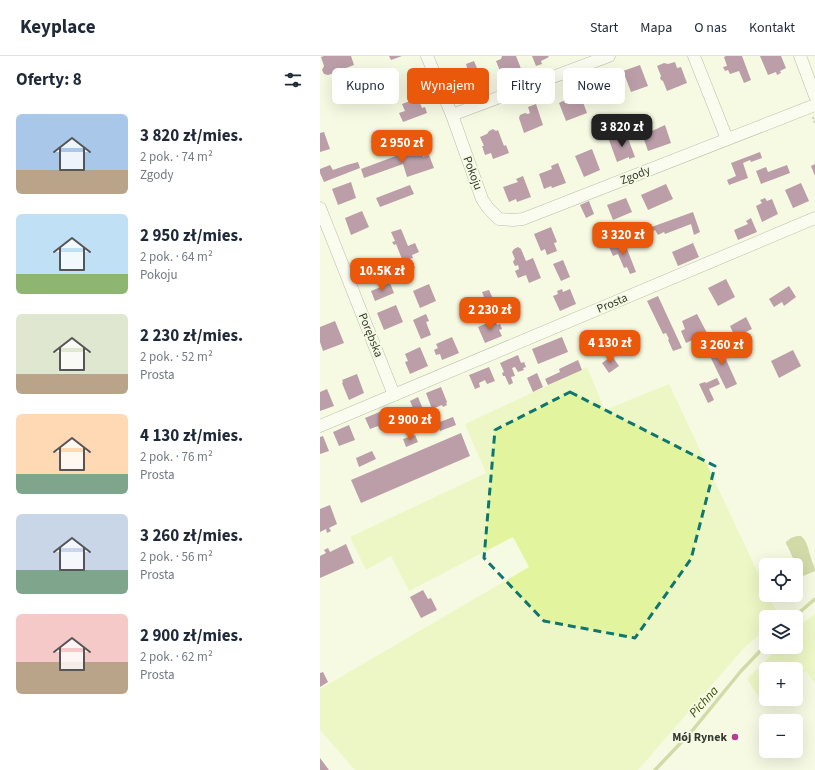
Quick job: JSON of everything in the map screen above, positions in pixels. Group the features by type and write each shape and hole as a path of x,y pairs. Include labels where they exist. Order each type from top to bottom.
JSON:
{"street":[{"name":"Pokoju","path":"427,56 452,115 482,199 488,208 499,219"},
{"path":"452,115 609,56"},
{"path":"694,56 727,139"},
{"path":"800,56 815,96"},
{"name":"Zgody","path":"499,219 523,219 815,105"},
{"name":"Porębska","path":"320,208 394,395"},
{"name":"Prosta","path":"320,426 815,218"}],"highlighted area":[{"path":"570,392 715,466 691,559 635,638 544,621 484,558 495,430"}],"shaded area":[{"path":"587,367 605,410 669,384 759,575 759,602 772,602 776,610 759,610 759,635 745,647 638,770 355,770 320,730 320,689 529,567 513,537 409,591 391,556 366,570 350,537 486,473 465,424"},
{"path":"801,536 805,541 808,546 815,571 803,576 803,558 793,558 786,544 786,542 791,538"},
{"path":"815,614 815,683 806,671 803,673 803,662 764,662 772,654 803,654 804,622"},
{"path":"759,667 759,697 747,679"}],"building":[{"path":"351,56 354,65 346,68 332,68 332,74 328,75 324,74 322,70 324,66 321,57"},
{"path":"389,56 402,56 391,60"},
{"path":"502,56 516,56 521,68 499,68 496,61 501,59"},
{"path":"532,56 549,57 541,61 542,64 536,66"},
{"path":"742,56 751,80 744,83 739,71 730,74 728,70 725,71 723,67 727,66 724,57"},
{"path":"760,56 781,56 786,68 780,71 781,73 777,75 776,72 768,75"},
{"path":"474,61 477,68 467,68 466,64"},
{"path":"675,62 677,68 681,67 687,83 667,91 663,81 660,78 661,76 657,66 664,63 668,64"},
{"path":"640,65 648,86 631,92 625,76 625,70"},
{"path":"563,101 563,104 584,104 587,113 566,121 559,103"},
{"path":"407,102 407,104 420,104 422,108 425,107 427,113 403,122 399,113 405,111 402,104"},
{"path":"536,104 543,125 524,133 519,118 520,115 530,113 528,107"},
{"path":"665,125 671,143 648,151 641,131 651,127 652,131"},
{"path":"493,129 496,131 498,130 504,146 506,145 509,153 493,159 491,153 485,155 482,146 484,146 480,137"},
{"path":"324,132 330,149 320,152 320,133"},
{"path":"626,133 635,157 629,159 629,157 617,162 609,140"},
{"path":"383,137 386,146 375,151 371,141"},
{"path":"420,147 423,157 429,155 434,168 407,177 403,164 364,178 361,169"},
{"path":"592,149 600,170 584,177 575,156"},
{"path":"760,152 762,158 743,163 748,178 729,185 727,180 736,176 731,163"},
{"path":"358,162 360,168 324,182 320,173 320,169 330,165 333,170"},
{"path":"558,163 566,183 544,189 539,174 552,169 551,166"},
{"path":"815,164 815,176 811,166"},
{"path":"787,165 790,173 761,184 756,171 766,167 768,172"},
{"path":"523,176 531,197 517,202 516,199 509,202 503,187 518,182 516,179"},
{"path":"351,182 356,198 338,205 332,189"},
{"path":"801,183 809,201 793,208 785,190"},
{"path":"666,184 673,199 648,210 641,195"},
{"path":"410,185 414,194 380,207 376,198"},
{"path":"626,198 632,212 613,220 607,205"},
{"path":"765,198 767,201 772,199 778,214 762,222 756,206 762,203 760,200"},
{"path":"589,201 594,214 586,218 580,205"},
{"path":"362,211 369,227 351,235 345,218"},
{"path":"693,212 700,232 694,235 691,224 665,234 664,232 658,235 655,230 648,233 646,229"},
{"path":"751,218 757,232 738,240 734,230 748,224 746,221"},
{"path":"551,227 557,242 554,243 557,251 547,255 545,249 541,251 534,234"},
{"path":"401,229 408,246 415,243 419,252 412,255 413,258 407,260 406,258 402,259 396,244 394,245 392,242 395,241 391,232"},
{"path":"624,241 636,272 630,274 627,267 624,268 618,254 613,256 609,247"},
{"path":"693,243 699,257 678,266 672,252"},
{"path":"518,247 521,249 526,261 533,258 541,278 529,283 526,275 518,278 515,271 519,269 518,265 515,266 513,262 515,259 512,252"},
{"path":"563,260 570,277 561,281 553,264"},
{"path":"413,263 415,268 399,274 396,267 404,264 405,267"},
{"path":"726,279 735,297 718,306 708,288"},
{"path":"390,283 394,293 375,301 371,291"},
{"path":"429,284 436,301 420,308 413,291"},
{"path":"789,286 796,297 784,306 782,302 774,307 769,299"},
{"path":"562,289 563,292 570,289 576,304 560,311 553,296 558,294 557,291"},
{"path":"489,290 497,308 491,311 482,292"},
{"path":"658,296 682,348 673,351 666,333 663,334 647,301"},
{"path":"396,305 403,322 384,330 377,313"},
{"path":"426,314 429,321 426,322 431,335 421,339 413,320"},
{"path":"697,314 707,333 686,343 681,331 685,329 682,321"},
{"path":"746,317 752,329 735,337 730,326"},
{"path":"495,320 497,325 500,324 502,329 499,330 502,336 485,343 478,327"},
{"path":"335,321 344,343 323,351 320,342 320,327"},
{"path":"452,337 459,353 442,360 440,354 436,355 434,350 438,348 436,344"},
{"path":"562,337 568,352 538,364 532,349"},
{"path":"719,344 737,384 726,389 707,350"},
{"path":"420,347 428,366 410,374 405,362 408,361 405,354"},
{"path":"793,350 801,366 779,378 771,361"},
{"path":"518,355 521,363 524,362 526,367 523,368 524,370 518,372 515,367 512,368 515,376 511,377 513,383 509,385 505,376 503,376 502,373 504,372 500,363"},
{"path":"612,356 619,366 609,373 602,363"},
{"path":"578,360 582,370 548,385 545,379 560,372 559,369"},
{"path":"489,367 495,381 487,384 485,380 479,383 480,387 475,389 469,375"},
{"path":"537,373 543,387 533,392 527,378"},
{"path":"357,374 364,393 349,400 342,380"},
{"path":"717,378 720,384 709,389 714,400 708,403 699,384 706,383"},
{"path":"441,387 447,405 443,407 442,405 432,409 426,393"},
{"path":"327,389 334,406 320,411 320,392"},
{"path":"418,397 425,414 417,417 410,401"},
{"path":"389,408 393,419 386,422 388,427 380,430 378,426 370,429 365,418"},
{"path":"453,417 456,425 440,431 437,423"},
{"path":"349,425 355,440 339,446 333,432"},
{"path":"461,433 470,456 361,503 351,480"},
{"path":"415,435 418,442 406,447 403,439"},
{"path":"323,436 329,451 320,454 320,437"},
{"path":"372,451 376,459 359,467 356,458"},
{"path":"330,505 337,524 329,528 331,531 327,533 326,529 320,532 320,509"},
{"path":"346,544 354,563 320,578 320,556 326,553 324,550 328,548 330,552"},
{"path":"423,590 428,599 431,598 437,610 421,618 410,597"},
{"path":"323,672 328,682 320,687 320,673"},
{"path":"320,758 329,770 320,770"}],"waterway":[{"name":"Pichna","path":"802,610 815,599"},
{"name":"Pichna","path":"655,770 692,731 741,671 759,652"}],"place":[{"name":"Mój Rynek","path":"735,737"}]}
